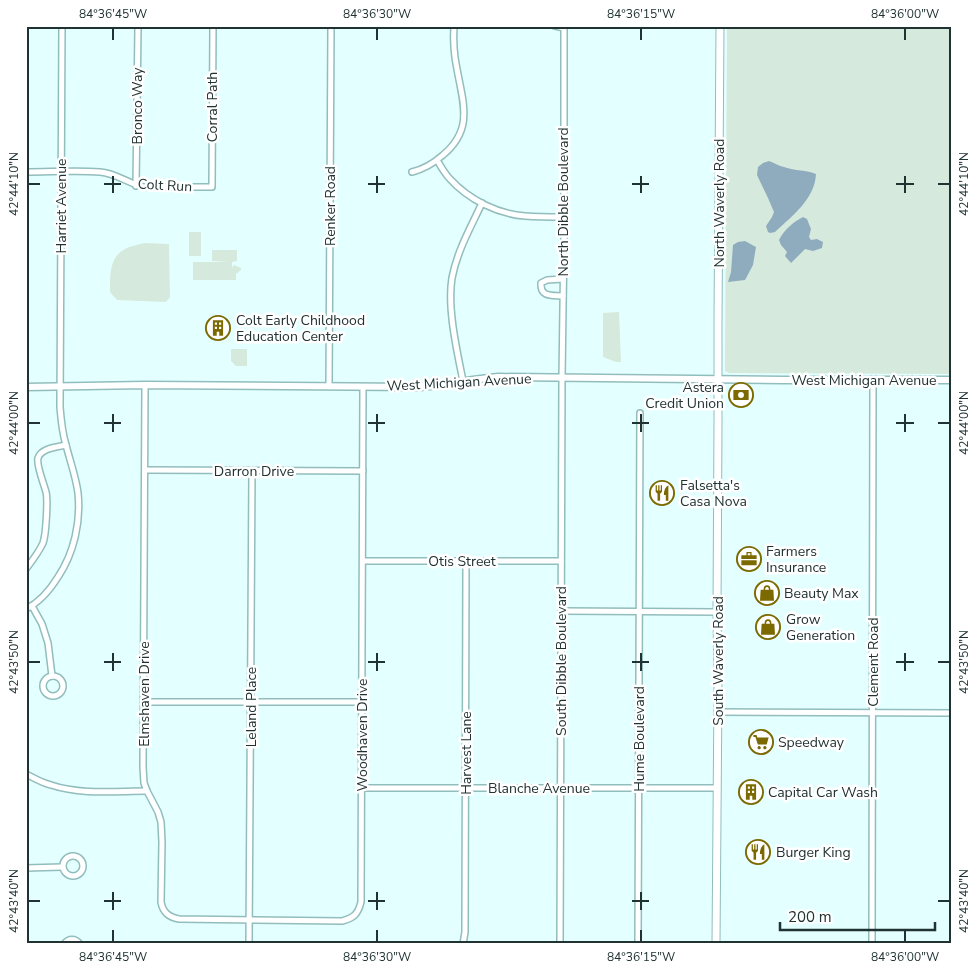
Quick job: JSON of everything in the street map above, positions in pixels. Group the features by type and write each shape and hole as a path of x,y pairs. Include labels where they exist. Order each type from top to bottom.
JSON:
{"main road":[{"name":"North Waverly Road","path":"718,379 720,26"},
{"name":"South Waverly Road","path":"716,944 718,379"}],"street":[{"name":"Harriet Avenue","path":"29,608 42,598 62,571 73,545 78,517 78,492 61,421 59,386 62,26"},
{"name":"Bronco Way","path":"136,186 138,26"},
{"name":"Corral Path","path":"212,187 213,26"},
{"name":"Renker Road","path":"329,386 331,26"},
{"path":"412,172 425,167 450,150 461,134 464,107 454,49 454,26"},
{"path":"555,26 564,27"},
{"name":"North Dibble Boulevard","path":"562,378 564,27"},
{"path":"437,160 454,184 482,203 511,214 564,217"},
{"name":"Colt Run","path":"26,172 100,172 117,177 136,186 212,187"},
{"path":"463,381 452,317 450,289 458,256 482,203"},
{"path":"563,279 547,280 541,283 540,286 545,294 563,296"},
{"name":"West Michigan Avenue","path":"26,387 145,385 428,387 498,377 952,380"},
{"name":"South Dibble Boulevard","path":"560,944 562,378"},
{"name":"Clement Road","path":"872,944 874,380"},
{"name":"Elmshaven Drive","path":"145,385 143,767 144,782 161,822 163,910 171,917 179,919 250,919"},
{"name":"Woodhaven Drive","path":"250,919 342,921 355,916 361,902 363,387"},
{"name":"Hume Boulevard","path":"638,944 640,413"},
{"path":"26,569 44,541 47,495 38,459 41,453 46,450 66,445"},
{"name":"Darron Drive","path":"145,470 363,471"},
{"name":"Leland Place","path":"250,944 252,471"},
{"name":"Otis Street","path":"363,561 561,561"},
{"name":"Harvest Lane","path":"463,944 465,932 466,561"},
{"path":"29,608 42,624 48,643 52,676"},
{"path":"562,611 717,612"},
{"path":"52,676 61,680 63,686 62,692 50,696 44,692 43,685 46,679 52,676"},
{"path":"144,702 362,702"},
{"path":"718,712 952,713"},
{"path":"26,774 51,785 69,790 147,791"},
{"name":"Blanche Avenue","path":"362,788 717,788"},
{"path":"72,856 79,858 83,867 80,873 71,876 65,873 62,867 64,860 72,856"},
{"path":"26,868 62,867"},
{"path":"64,944 72,939 80,944"}],"green space":[{"path":"727,26 952,26 952,374 729,373 725,371"},
{"path":"189,232 201,232 201,256 189,256"},
{"path":"144,243 169,244 170,297 166,302 117,300 110,292 113,262 125,249"},
{"path":"212,250 237,250 237,261 232,262 232,268 234,265 241,268 241,270 236,274 236,280 193,280 193,262 230,262 212,261"},
{"path":"619,312 621,362 616,362 603,357 603,313"},
{"path":"231,349 247,349 247,366 236,366 231,361"}],"water":[{"path":"769,161 780,166 816,174 812,191 802,206 775,232 770,233 766,226 774,212 757,175 758,167"},
{"path":"803,217 807,219 811,229 809,237 811,240 817,239 823,242 822,248 813,251 805,249 791,263 785,256 787,252 779,240 789,227"},
{"path":"745,241 756,247 753,265 745,280 728,282 731,272 733,245"}],"place":[{"name":"Colt Early Childhood Education Center","path":"218,328"},
{"name":"Astera Credit Union","path":"741,395"},
{"name":"Falsetta's Casa Nova","path":"662,493"},
{"name":"Farmers Insurance","path":"749,559"},
{"name":"Beauty Max","path":"767,593"},
{"name":"Grow Generation","path":"768,627"},
{"name":"Speedway","path":"761,742"},
{"name":"Capital Car Wash","path":"751,792"},
{"name":"Burger King","path":"758,852"}]}
